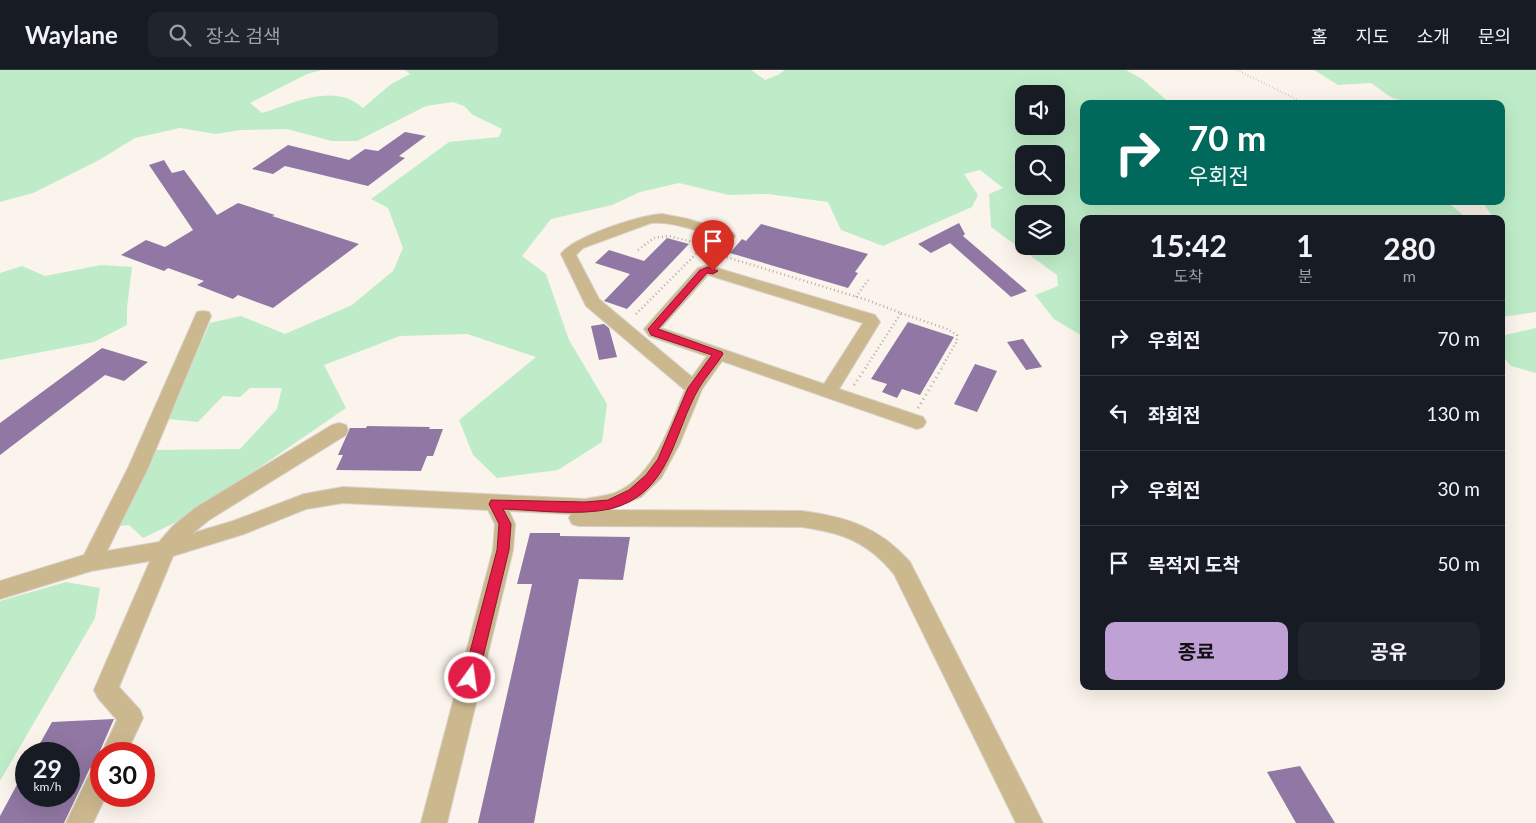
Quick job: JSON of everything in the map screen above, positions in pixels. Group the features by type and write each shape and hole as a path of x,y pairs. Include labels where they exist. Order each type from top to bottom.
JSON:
{"street":[{"path":"694,388 592,302 568,254 578,245 649,219 662,218 683,222 723,234"},
{"path":"829,391 872,322 869,318 708,270 704,272 652,329 655,332 829,391 914,414"},
{"path":"91,562 138,468 203,316"},
{"path":"498,510 585,507 609,504 633,494 650,478 663,461 694,388 718,354"},
{"path":"119,742 131,718 106,690 165,550 180,532 202,514 339,430"},
{"path":"0,590 91,562 165,550 237,528 304,502 343,494 498,510 802,519 831,523 862,533 890,552 902,568 1030,823"},
{"path":"434,823 503,550 505,524 498,510"},
{"path":"79,823 90,800"}],"path":[{"path":"1237,70 1299,100"},
{"path":"636,314 704,246 723,234"},
{"path":"638,250 654,238 669,236 704,246"},
{"path":"856,297 868,280"},
{"path":"901,313 946,329 957,335 957,341 914,414"},
{"path":"853,386 862,389"}],"green space":[{"path":"0,70 322,70 307,74 250,103 262,113 301,100 327,96 340,96 352,100 363,108 391,84 410,74 405,70 751,70 765,80 785,70 1126,70 1142,79 1166,100 1080,100 1080,205 1451,205 1463,215 1080,215 1080,335 1054,319 1035,295 1058,286 1057,275 1030,255 1065,255 1065,205 1015,205 1015,244 991,227 989,194 1003,188 980,170 964,174 978,195 972,207 883,246 841,230 828,202 768,194 729,195 679,183 640,192 612,205 551,219 522,256 546,274 569,340 607,404 602,442 558,470 497,478 473,455 459,420 536,357 467,334 400,336 324,365 346,408 189,516 143,538 129,525 120,526 154,450 240,449 277,409 282,388 250,388 240,397 223,396 198,422 167,419 210,323 241,316 285,334 352,305 393,271 403,248 388,208 371,199 449,142 499,137 502,129 473,115 464,106 453,102 426,106 357,141 332,141 287,129 241,130 215,134 180,128 135,138 99,160 33,193 0,202"},
{"path":"1314,70 1536,70 1536,312 1505,316 1505,215 1491,215 1485,205 1505,205 1505,100 1400,100 1392,98 1371,83 1338,85"},
{"path":"101,265 132,267 127,325 94,342 0,360 0,273 22,266 45,276"},
{"path":"1536,328 1536,373 1511,366 1505,359 1505,335"},
{"path":"66,582 100,588 95,618 23,742 15,742 15,755 0,781 0,601"}],"building":[{"path":"405,132 426,136 399,156 405,158 368,186 285,166 273,174 252,169 288,145 349,160 365,149 378,151"},
{"path":"164,160 172,173 184,170 217,215 238,203 359,244 273,308 238,295 233,299 197,285 204,281 168,268 164,271 121,255 146,240 165,247 193,230 149,165"},
{"path":"959,223 965,234 963,236 1027,291 1011,297 950,243 931,253 918,244"},
{"path":"761,224 868,254 855,272 858,273 848,288 730,253 742,239 746,241"},
{"path":"667,238 689,244 627,309 604,301 630,274 595,263 609,250 644,261"},
{"path":"908,322 954,337 920,395 902,389 897,398 882,392 887,384 871,379"},
{"path":"604,324 609,328 617,357 599,360 591,326"},
{"path":"1023,339 1042,367 1026,370 1007,342"},
{"path":"102,348 148,362 124,381 105,375 0,455 0,423"},
{"path":"975,364 997,371 977,412 954,404"},
{"path":"367,426 443,429 433,456 427,456 421,471 336,470 343,455 338,455 350,428 366,428"},
{"path":"530,533 560,533 560,536 630,537 623,580 579,579 534,823 478,823 532,584 517,584"},
{"path":"114,719 104,742 90,742 90,768 80,789 80,742 41,742 52,722"},
{"path":"1300,766 1335,823 1296,823 1267,772"},
{"path":"15,788 15,807 72,807 64,823 0,823 0,816"}],"route":[{"path":"470,678 503,550 505,524 495,504 585,507 609,504 633,494 650,478 663,461 694,388 718,354 655,332 652,329 704,272 708,270 713,271"}]}
